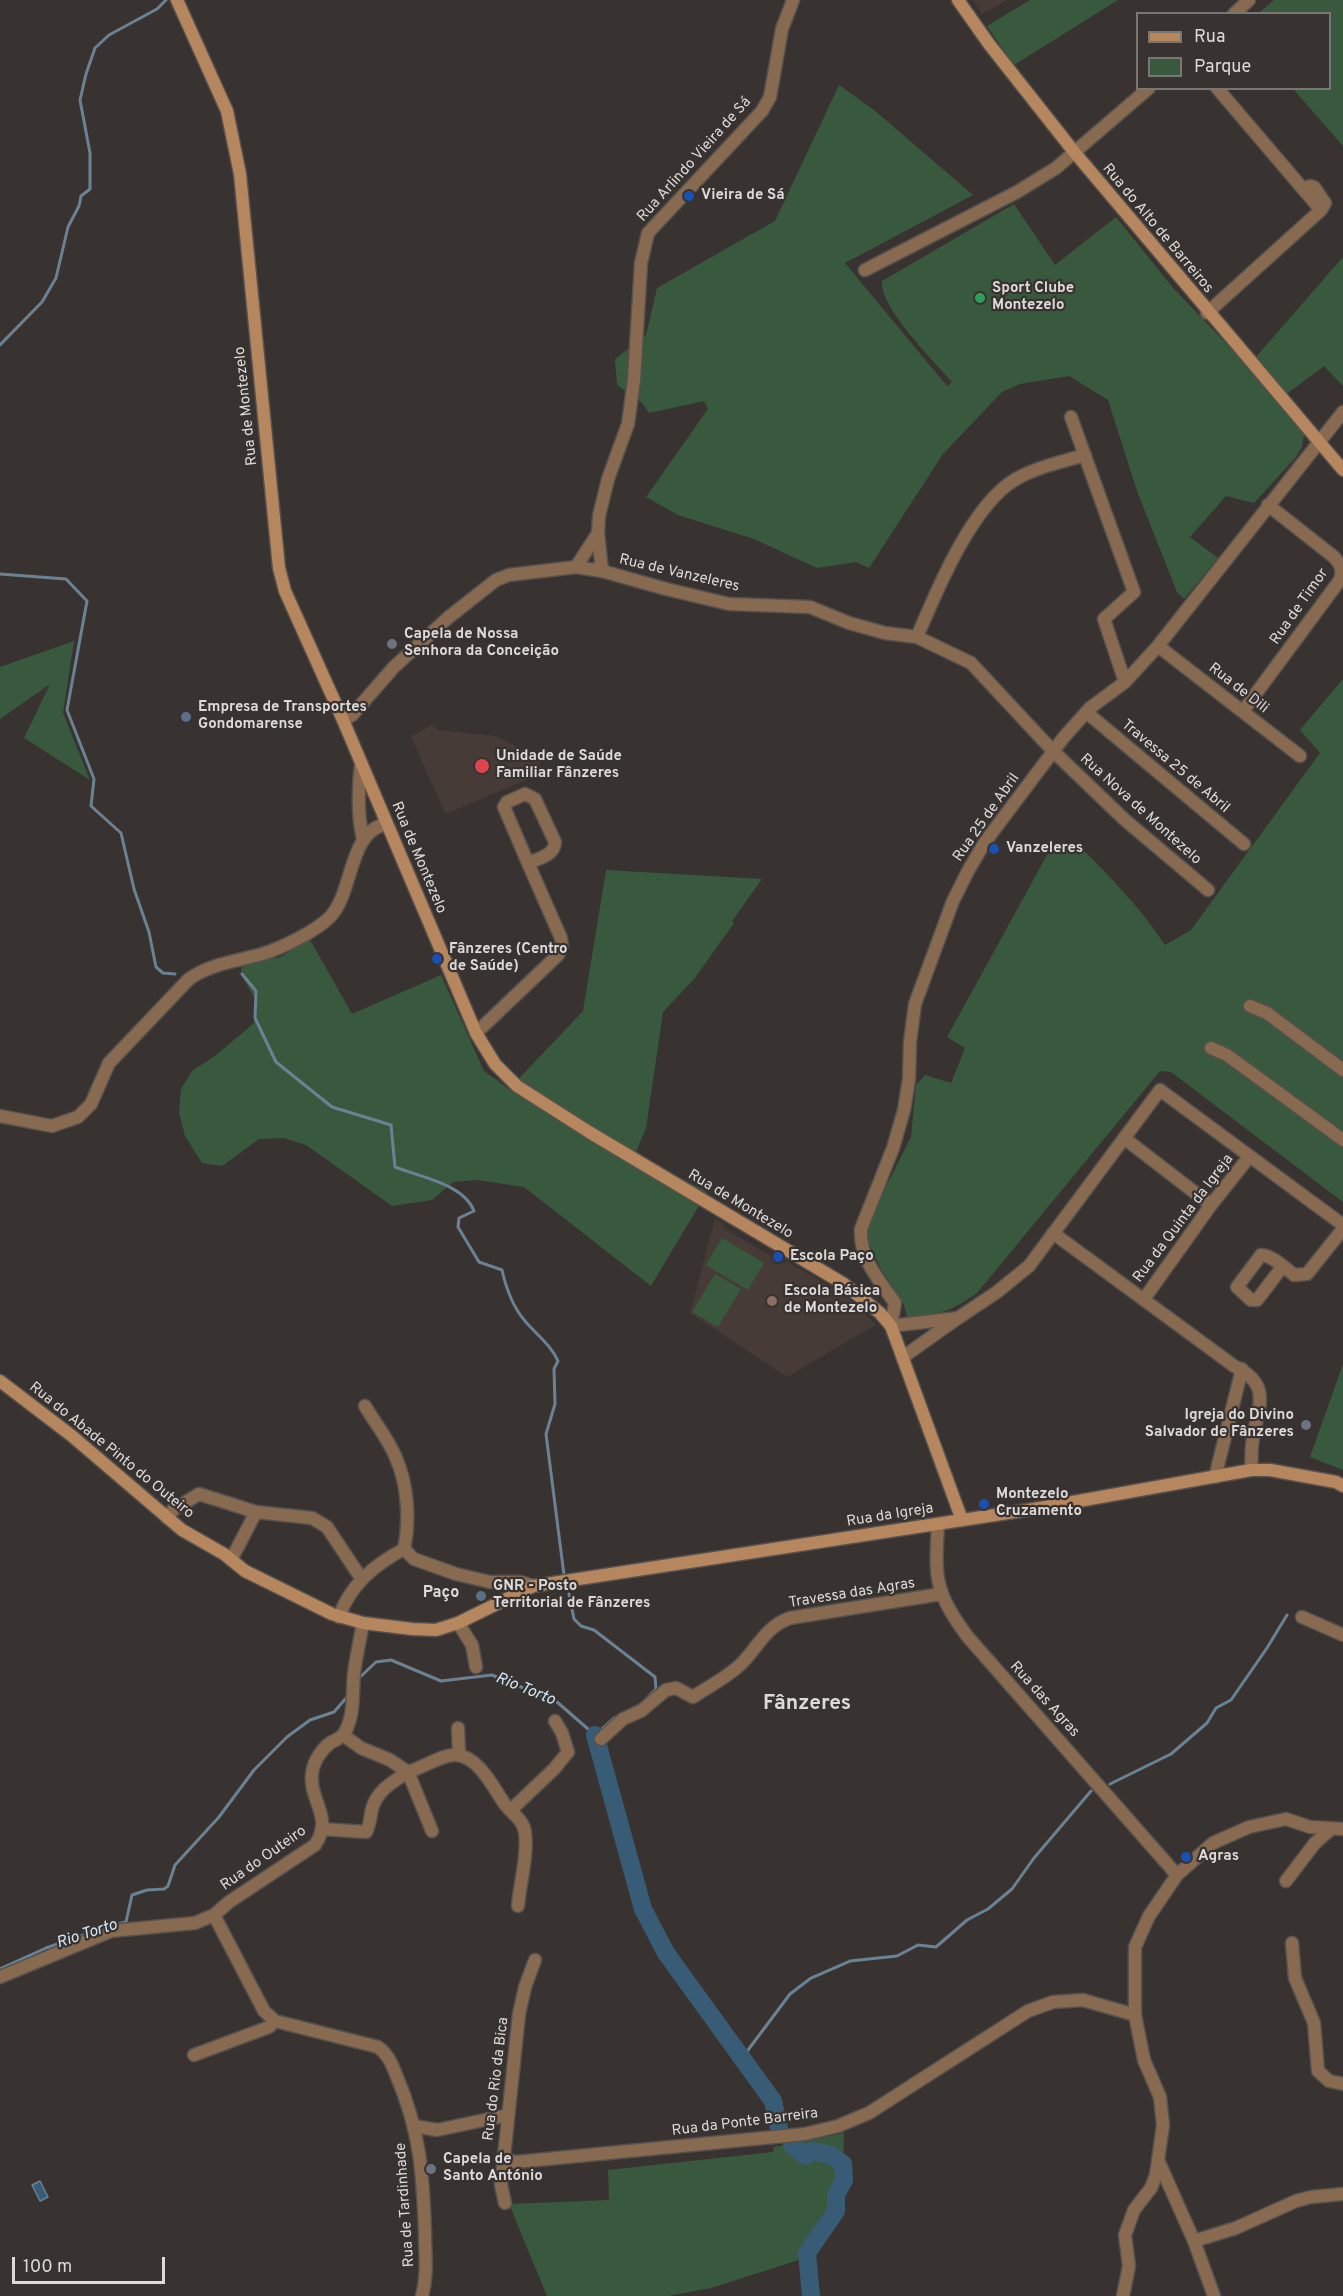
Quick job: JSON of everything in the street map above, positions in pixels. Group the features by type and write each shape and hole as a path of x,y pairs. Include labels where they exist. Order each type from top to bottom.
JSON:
{"street":[{"name":"Rua de Montezelo","path":"177,0 226,111 240,174 279,568 285,591 343,720 476,1033 495,1064 517,1086 844,1284 880,1313 891,1326 962,1520"},
{"name":"Rua Arlindo Vieira de Sá","path":"597,533 608,479 628,424 634,380 640,263 648,233 762,111 770,97 782,29 794,0"},
{"name":"Rua do Alto de Barreiros","path":"958,0 988,44 1075,153 1207,312 1343,470"},
{"path":"1235,12 1249,0"},
{"path":"865,270 1017,192 1075,153 1147,90"},
{"path":"1207,312 1321,210 1219,90"},
{"name":"Rua 25 de Abril","path":"891,1326 895,1303 864,1253 860,1240 861,1228 893,1148 904,1110 909,1079 909,1042 915,1004 953,901 985,842 1053,750 1086,712 1125,682 1158,646 1343,412"},
{"path":"1071,417 1134,592 1104,619 1125,682"},
{"path":"917,637 938,588 989,501 1014,480 1038,469 1085,455"},
{"name":"Rua de Timor","path":"1243,711 1343,572 1341,564 1334,557 1268,505"},
{"path":"576,567 597,533"},
{"path":"597,533 602,571"},
{"name":"Rua de Vanzeleres","path":"343,720 352,715 394,667 449,616 496,580 509,575 576,567 602,571 666,590 729,604 810,607 867,628 917,637 971,663 1053,750"},
{"name":"Rua de Dili","path":"1158,646 1300,756"},
{"name":"Travessa 25 de Abril","path":"1086,712 1244,844"},
{"name":"Rua Nova de Montezelo","path":"1053,750 1125,820 1208,890"},
{"path":"361,764 358,788 360,827 363,839"},
{"path":"476,1033 558,955 562,947 561,938 528,863 504,807 507,802 525,794 535,799 555,842 551,853 528,863"},
{"path":"0,1116 52,1126 78,1117 91,1104 109,1064 189,979 202,970 265,953 301,936 331,916 363,839 372,828 387,824"},
{"path":"1250,1006 1267,1013 1343,1070"},
{"path":"1211,1048 1227,1055 1343,1140"},
{"path":"903,1358 997,1292 1029,1266 1160,1090 1343,1227 1307,1274 1294,1275 1283,1266"},
{"path":"1124,1138 1211,1205"},
{"name":"Rua da Quinta da Igreja","path":"1144,1299 1211,1205 1249,1157"},
{"path":"1053,1233 1250,1375 1260,1390 1260,1407 1252,1445 1251,1470"},
{"path":"891,1326 958,1318"},
{"path":"1215,1477 1242,1370"},
{"name":"Rua do Abade Pinto do Outeiro","path":"0,1381 72,1436 182,1530 245,1571 339,1617 363,1623 436,1630 458,1623 533,1587"},
{"path":"339,1617 344,1602 361,1578 404,1549 408,1528 402,1479 396,1457 365,1406"},
{"name":"Rua da Igreja","path":"533,1587 938,1524 1251,1470 1270,1470 1336,1482 1343,1486"},
{"path":"167,1518 173,1510 199,1494 256,1512 312,1518 327,1527 361,1578"},
{"path":"231,1560 256,1512"},
{"name":"Rua das Agras","path":"938,1524 936,1568 941,1594 949,1612 967,1636 1177,1875"},
{"path":"404,1549 414,1559 456,1574 490,1582 521,1582 533,1587"},
{"name":"Travessa das Agras","path":"601,1739 622,1719 641,1711 666,1690 676,1688 693,1697 743,1662 761,1638 779,1622 790,1618 941,1594"},
{"path":"1302,1617 1343,1635"},
{"path":"363,1623 354,1675 353,1704 350,1721 344,1735 361,1748 390,1760 408,1772 432,1831"},
{"path":"458,1623 472,1645 476,1667"},
{"path":"511,1810 568,1752 562,1733 555,1721"},
{"path":"458,1728 459,1755"},
{"name":"Rua do Outeiro","path":"0,1977 111,1931 195,1923 213,1915 315,1845 321,1837 322,1829 321,1809 314,1794 312,1774 317,1757 328,1745 344,1735"},
{"path":"322,1829 362,1834 366,1832 373,1806 378,1795 386,1787 408,1772 422,1768 445,1756 459,1755 485,1775 521,1820 525,1830 525,1854 518,1906"},
{"path":"1123,2296 1129,2265 1125,2235 1134,2210 1150,2188 1158,2159 1163,2125 1160,2097 1144,2061 1136,2015 1135,1947 1149,1916 1177,1875 1213,1843 1249,1827 1286,1819 1310,1827 1337,1829"},
{"path":"1286,1881 1315,1843 1337,1829"},
{"path":"194,2055 269,2027 275,2021 264,2011 213,1915"},
{"path":"1292,1943 1295,1978 1314,2023 1318,2071 1329,2081 1343,2084"},
{"name":"Rua do Rio da Bica","path":"505,2203 501,2185 519,2014 525,1987 535,1960"},
{"name":"Rua da Ponte Barreira","path":"503,2160 516,2162 805,2134 838,2126 869,2113 1028,2011 1053,2002 1083,2000 1136,2015"},
{"name":"Rua de Tardinhade","path":"275,2021 378,2048 387,2053 407,2101 419,2148 427,2279 422,2296"},
{"path":"414,2126 437,2130 508,2115"},
{"path":"1158,2159 1194,2241 1214,2296"},
{"path":"1194,2241 1236,2228 1296,2201 1343,2194"}],"shaded area":[{"path":"973,0 1007,0 982,14"},
{"name":"Unidade de Saúde Familiar Fânzeres","path":"432,725 438,730 495,736 527,752 530,758 537,760 545,772 445,814 411,736"},
{"name":"Escola Básica de Montezelo","path":"715,1219 723,1223 725,1229 783,1263 788,1262 843,1294 875,1325 787,1377 690,1313"}],"green space":[{"path":"1030,0 1118,0 1014,65 987,26"},
{"path":"1274,0 1343,0 1343,146 1294,90 1331,90 1331,12 1260,12"},
{"path":"839,85 874,110 973,195 845,263 947,386 952,382 909,333 889,305 883,292 882,281 1014,204 1055,265 1116,217 1174,289 1248,366 1343,257 1343,386 1324,366 1276,402 1304,433 1302,447 1296,457 1254,503 1226,496 1190,537 1218,558 1184,599 1177,592 1137,491 1108,400 1069,376 1020,384 1002,392 943,454 869,568 856,562 817,568 754,539 678,515 646,497 708,409 704,401 649,413 642,403 617,385 615,359 646,335 657,288 775,221"},
{"path":"74,641 63,713 90,780 24,738 50,684 0,719 0,667"},
{"path":"1343,679 1343,1202 1171,1072 1160,1071 977,1293 944,1311 907,1317 904,1305 881,1269 866,1237 870,1218 911,1137 916,1085 925,1075 951,1083 965,1048 947,1037 1047,855 1058,848 1080,847 1125,894 1165,945 1191,930 1320,753 1300,730"},
{"path":"606,870 762,879 695,978 663,1012 646,1128 635,1154 707,1192 651,1286 524,1187 477,1180 453,1182 432,1200 392,1206 306,1145 284,1138 259,1139 222,1166 202,1163 185,1136 179,1113 181,1089 192,1071 215,1056 254,1023 255,999 241,974 242,964 281,957 309,938 352,1014 441,975 484,1071 509,1089 583,1011"},
{"path":"722,1238 764,1263 748,1290 706,1265"},
{"path":"715,1274 741,1289 718,1327 692,1312"},
{"path":"1343,1364 1343,1470 1310,1457"},
{"path":"844,2133 843,2169 820,2236 802,2255 802,2259 711,2288 668,2296 547,2296 509,2204 609,2200 608,2170 773,2152 774,2147"}],"water":[{"path":"40,2181 48,2197 40,2201 32,2185"}],"waterway":[{"path":"0,345 42,302 56,278 68,227 79,206 81,196 90,189 90,153 80,100 95,48 109,35 157,9 166,0"},
{"path":"0,574 66,579 87,601 67,710 94,779 91,806 121,833 134,889 149,932 156,967 163,973 175,974"},
{"path":"242,974 256,991 255,1018 276,1062 332,1107 391,1125 395,1167 451,1188 469,1202 474,1211 459,1218 458,1227 479,1262 502,1270 516,1309 555,1355 558,1361 554,1369 555,1404 546,1434 564,1575"},
{"path":"569,1594 574,1619 581,1626 594,1630 655,1677 656,1689 641,1704 627,1711"},
{"path":"1110,1784 1171,1754 1207,1723 1216,1708 1231,1700 1287,1615"},
{"name":"Rio Torto","path":"357,1680 376,1662 391,1660 441,1681 492,1675 557,1702 595,1735 622,1714"},
{"name":"Rio Torto","path":"113,1925 126,1922 132,1895 147,1890 164,1889 168,1886 175,1865 219,1817 254,1770 287,1737 310,1720 334,1712 347,1697 348,1692"},
{"name":"Rio Torto","path":"595,1735 643,1909 666,1953 773,2101 779,2128"},
{"path":"742,2058 790,1994 811,1978 850,1961 897,1956 918,1945 936,1947 967,1920 988,1909 1012,1889 1034,1858 1091,1791"},
{"name":"Rio Torto","path":"0,1969 46,1948 101,1929"},
{"name":"Rio Torto","path":"792,2145 805,2156 812,2151 831,2155 843,2164 844,2180 836,2195 836,2211 807,2253 811,2296"}],"place":[{"name":"Vieira de Sá","path":"689,196"},
{"name":"Sport Clube Montezelo","path":"980,298"},
{"name":"Capela de Nossa Senhora da Conceição","path":"392,644"},
{"name":"Empresa de Transportes Gondomarense","path":"186,717"},
{"name":"Unidade de Saúde Familiar Fânzeres","path":"482,766"},
{"name":"Vanzeleres","path":"994,849"},
{"name":"Fânzeres (Centro de Saúde)","path":"437,959"},
{"name":"Escola Paço","path":"778,1257"},
{"name":"Escola Básica de Montezelo","path":"772,1301"},
{"name":"Igreja do Divino Salvador de Fânzeres","path":"1306,1425"},
{"name":"Montezelo Cruzamento","path":"984,1504"},
{"name":"GNR - Posto Territorial de Fânzeres","path":"481,1596"},
{"name":"Agras","path":"1186,1857"},
{"name":"Capela de Santo António","path":"431,2169"}],"district":[{"name":"Paço","path":"441,1594"},
{"name":"Fânzeres","path":"807,1705"}]}
